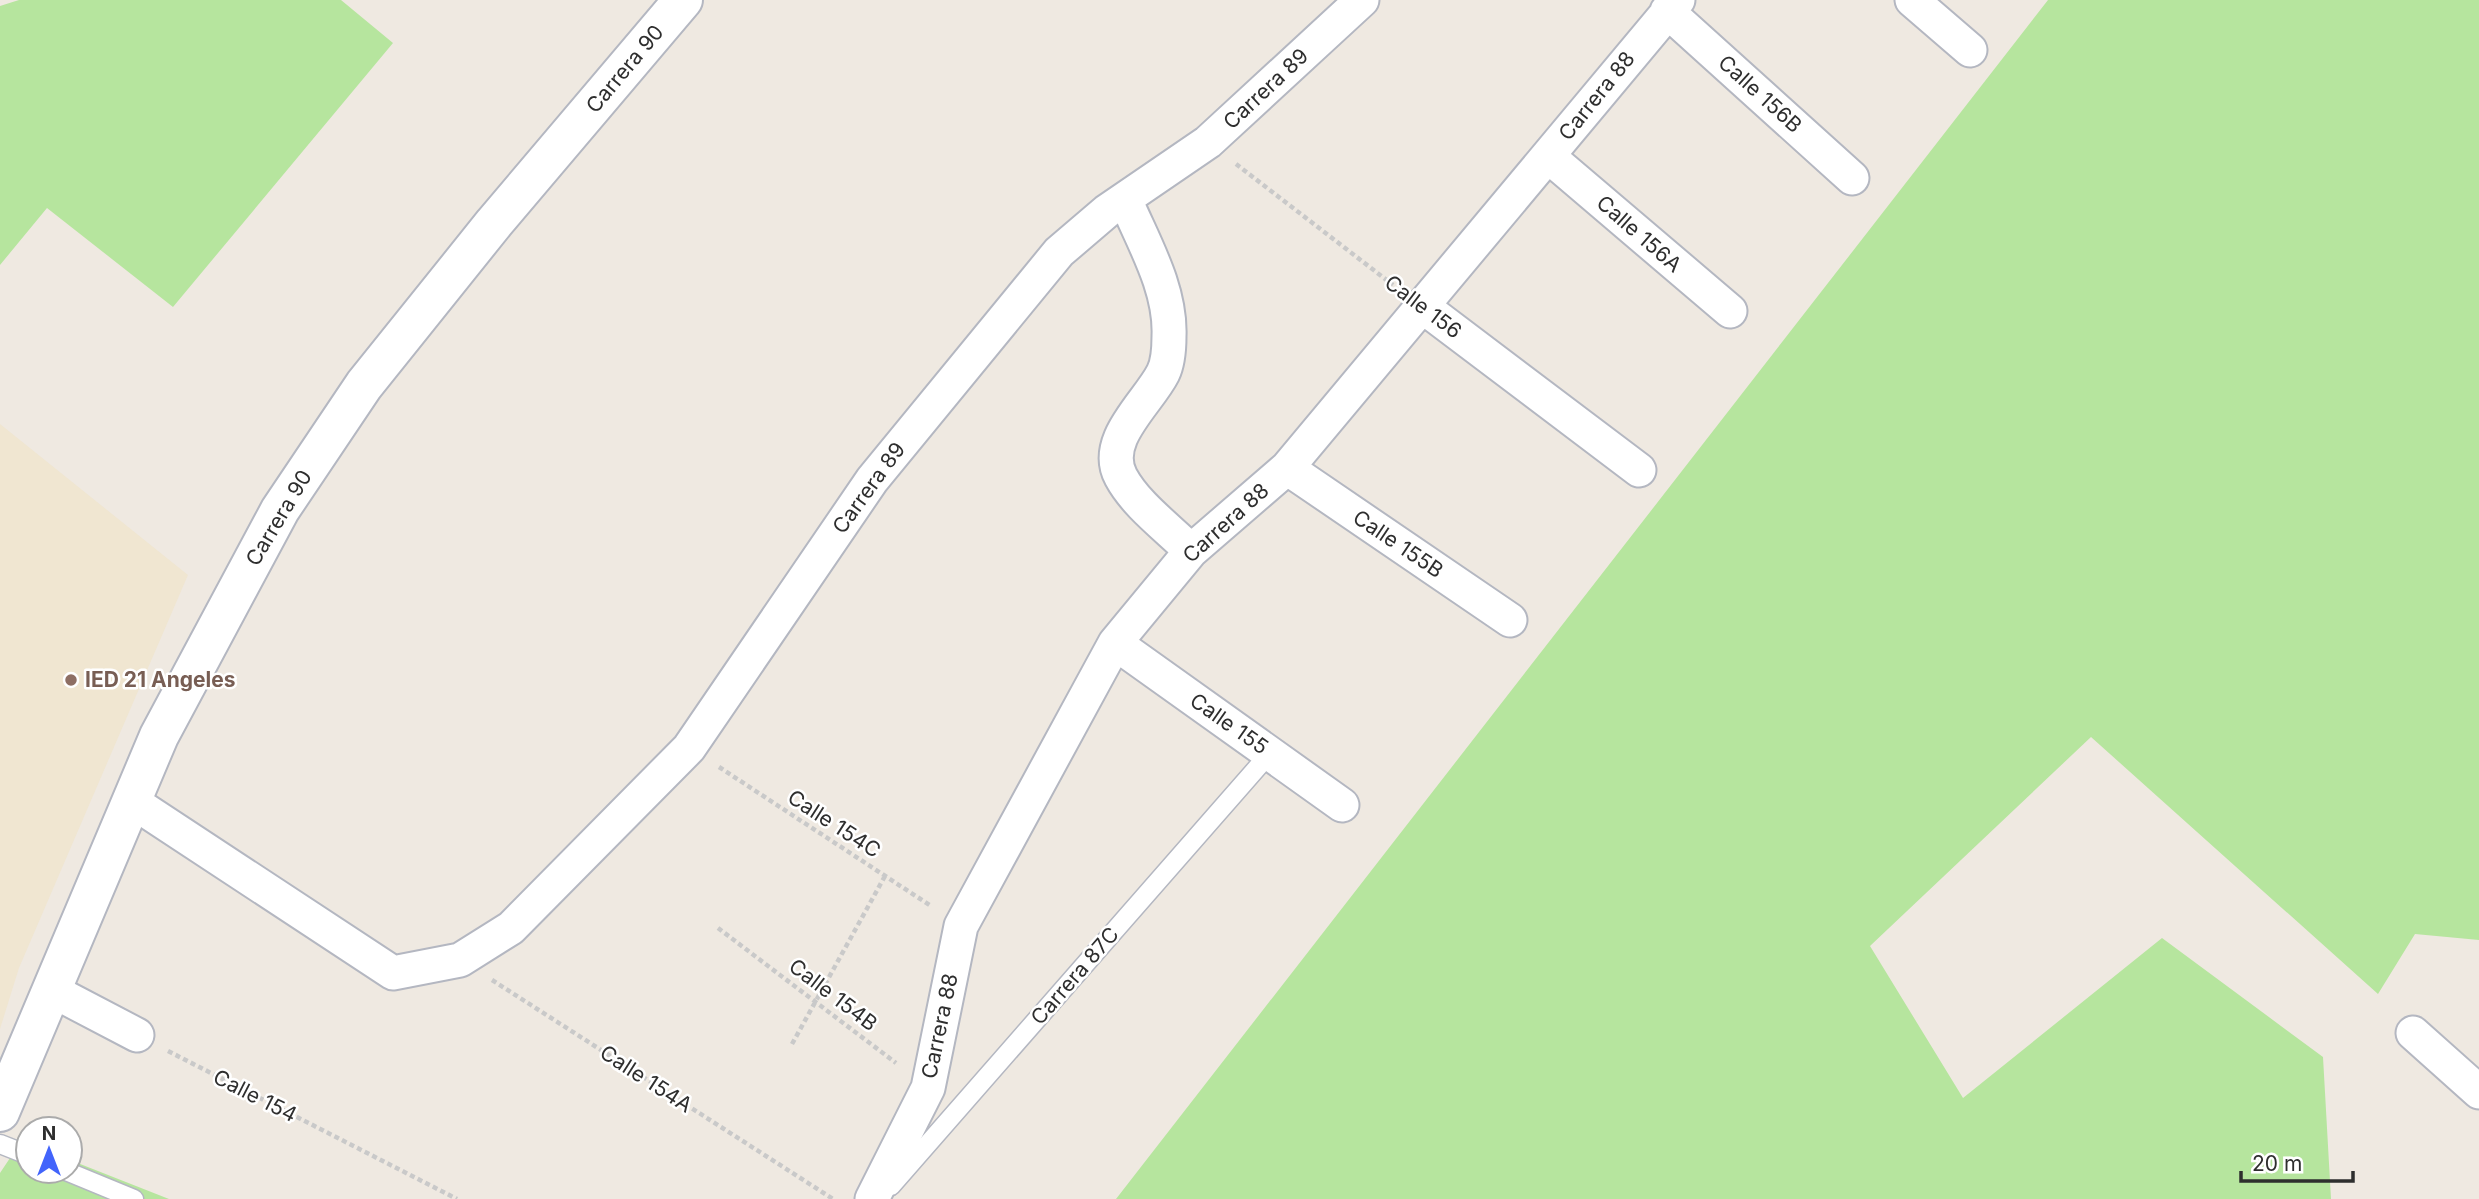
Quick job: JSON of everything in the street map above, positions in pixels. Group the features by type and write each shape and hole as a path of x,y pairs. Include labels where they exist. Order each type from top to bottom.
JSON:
{"street":[{"name":"Carrera 90","path":"0,1112 159,736 280,510 363,385 494,223 684,0"},
{"name":"Carrera 89","path":"130,800 393,973 460,960 511,928 689,748 872,480 1059,252 1125,200 1208,142 1362,0"},
{"path":"1912,0 1970,50"},
{"name":"Carrera 88","path":"872,1199 928,1088 961,926 1115,643 1191,551 1287,468 1672,5"},
{"name":"Calle 156B","path":"1672,5 1852,178"},
{"name":"Calle 156A","path":"1548,156 1730,311"},
{"path":"1125,200 1168,304 1169,337 1164,371 1122,434 1116,457 1119,475 1130,492 1191,551"},
{"name":"Calle 156","path":"1422,306 1639,470"},
{"name":"Calle 155B","path":"1287,468 1510,620"},
{"name":"Calle 155","path":"1115,643 1342,805"},
{"path":"53,991 136,1035"},
{"path":"2413,1033 2479,1092"}],"lane":[{"name":"Carrera 87C","path":"879,1199 1270,753"},
{"path":"84,1178 134,1199"}],"path":[{"name":"Calle 156","path":"1208,142 1422,306"},
{"name":"Calle 154C","path":"689,748 961,926"},
{"path":"792,1044 885,876"},
{"name":"Calle 154B","path":"718,928 928,1088"},
{"name":"Calle 154A","path":"460,960 833,1199"},
{"name":"Calle 154","path":"136,1035 457,1199"}],"shaded area":[{"name":"IED 21 Angeles","path":"0,424 188,575 19,968 0,1029"}],"green space":[{"path":"19,0 341,0 393,43 173,307 47,208 0,265 0,6"},
{"path":"2048,0 2479,0 2479,940 2415,934 2378,994 2091,737 1870,946 1963,1098 2162,938 2323,1057 2331,1199 1116,1199"},
{"path":"14,1152 14,1185 84,1185 84,1166 169,1199 0,1199 0,1173"}],"place":[{"name":"IED 21 Angeles","path":"71,680"}]}
